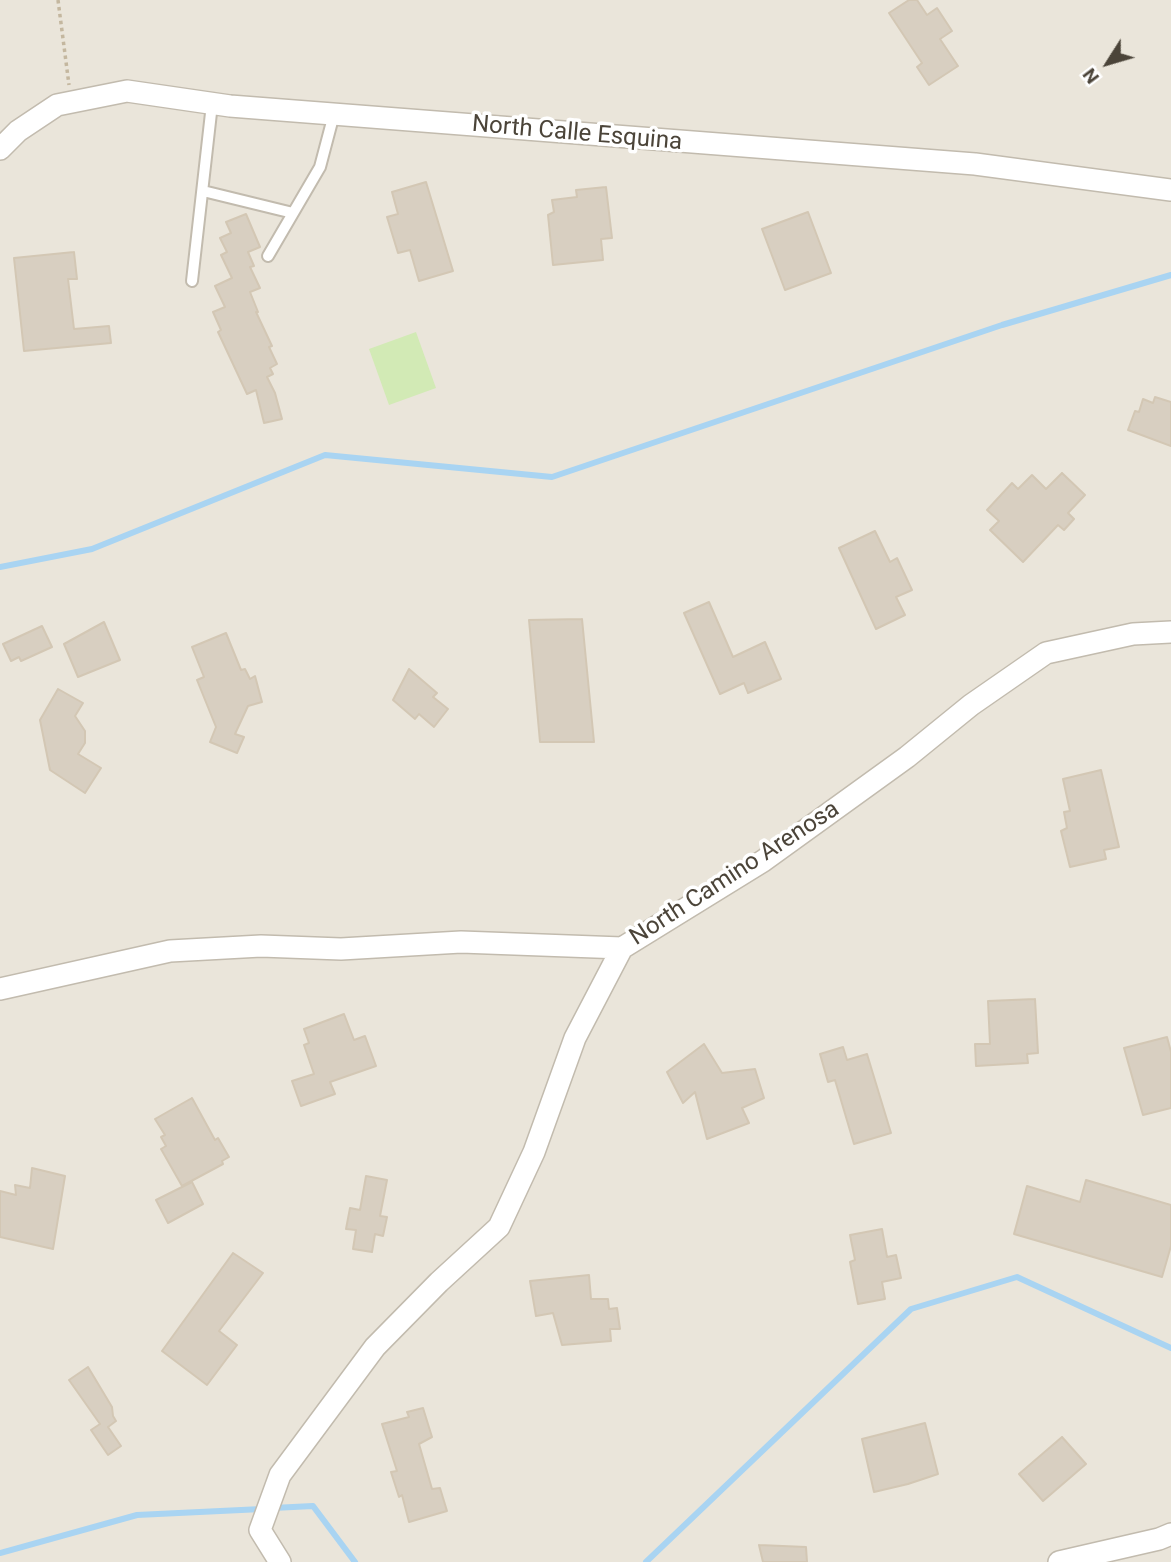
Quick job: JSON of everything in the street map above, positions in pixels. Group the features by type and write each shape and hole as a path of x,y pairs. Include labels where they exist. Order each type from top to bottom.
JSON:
{"street":[{"name":"North Calle Esquina","path":"0,149 18,131 57,105 127,91 229,106 975,164 1171,190"},
{"name":"North Camino Arenosa","path":"0,989 183,950 261,946 341,949 461,942 622,948 763,861 906,757 971,705 1046,653 1133,634 1171,632"},
{"path":"279,1562 260,1530 280,1475 375,1347 439,1282 499,1227 534,1152 575,1038 622,948"},
{"path":"1059,1562 1171,1534"}],"lane":[{"path":"192,281 212,104"},
{"path":"268,256 320,167 334,114"},
{"path":"203,191 293,213"}],"path":[{"path":"58,0 72,102"}],"shaded area":[{"path":"0,0 1171,0 1171,1562 0,1562"}],"green space":[{"path":"416,332 436,388 389,405 369,349"}],"building":[{"path":"909,0 917,0 927,15 937,8 952,31 940,39 958,66 929,85 917,67 922,63 889,13"},
{"path":"426,182 453,271 419,281 410,250 398,253 387,217 398,214 392,192"},
{"path":"606,187 612,238 601,239 603,260 553,265 548,215 554,212 552,200 577,197 576,190"},
{"path":"808,212 831,273 785,290 762,229"},
{"path":"246,214 260,247 248,252 254,266 250,267 260,288 250,292 277,364 270,368 273,374 267,377 275,393 282,419 264,423 256,390 247,394 218,332 221,330 213,312 225,307 215,286 232,278 221,255 227,252 220,238 231,233 226,222"},
{"path":"74,252 77,279 68,279 74,329 109,326 111,343 24,351 14,258"},
{"path":"1155,397 1171,402 1171,446 1128,430 1143,399 1153,403"},
{"path":"1062,473 1085,495 1068,513 1074,519 1064,530 1058,525 1023,562 990,530 999,521 987,510 1012,483 1018,489 1032,475 1046,489"},
{"path":"875,531 890,562 897,558 912,590 896,597 905,615 876,629 839,548"},
{"path":"709,602 733,657 765,642 781,679 748,693 744,683 720,694 684,613"},
{"path":"582,619 594,742 540,742 529,620"},
{"path":"104,622 120,660 78,677 64,644"},
{"path":"42,626 52,647 21,661 19,657 11,661 3,644"},
{"path":"226,633 241,670 245,669 250,679 255,676 262,702 248,706 235,734 244,737 237,753 210,742 216,727 197,680 204,677 192,647"},
{"path":"409,669 437,693 433,697 448,709 434,727 419,714 415,719 393,700"},
{"path":"58,689 83,703 75,716 85,731 85,743 78,754 101,768 85,793 50,770 40,720"},
{"path":"1101,770 1119,847 1104,850 1106,859 1070,867 1061,831 1067,828 1064,812 1070,811 1063,779"},
{"path":"1035,999 1038,1053 1027,1054 1028,1063 976,1066 975,1044 990,1044 988,1001"},
{"path":"344,1014 354,1040 365,1036 376,1066 330,1082 335,1094 301,1106 292,1081 314,1074 304,1045 309,1043 304,1029"},
{"path":"1167,1037 1171,1052 1171,1108 1143,1115 1124,1048"},
{"path":"704,1044 722,1073 755,1069 764,1098 742,1108 749,1123 707,1139 695,1092 683,1103 667,1072"},
{"path":"843,1047 847,1060 867,1054 891,1133 854,1144 835,1080 828,1082 820,1054"},
{"path":"192,1098 215,1140 218,1138 229,1157 222,1161 223,1164 182,1186 161,1149 166,1146 161,1137 165,1135 155,1119"},
{"path":"32,1168 65,1176 53,1249 0,1237 0,1191 16,1195 15,1185 30,1188"},
{"path":"366,1176 387,1180 380,1216 387,1217 383,1236 375,1234 372,1252 353,1249 356,1230 346,1229 350,1208 360,1210"},
{"path":"1086,1180 1171,1205 1171,1246 1162,1277 1014,1234 1027,1186 1080,1202"},
{"path":"192,1182 203,1204 168,1223 156,1200"},
{"path":"882,1229 887,1257 896,1255 901,1278 882,1282 885,1299 858,1304 850,1262 855,1260 850,1235"},
{"path":"233,1253 263,1273 219,1331 237,1345 207,1385 162,1351"},
{"path":"589,1275 591,1299 608,1299 609,1309 617,1308 620,1329 610,1329 611,1341 562,1345 553,1313 536,1316 530,1281"},
{"path":"88,1367 112,1407 116,1421 108,1427 121,1446 108,1455 91,1430 100,1424 69,1380"},
{"path":"423,1408 432,1437 419,1444 432,1489 440,1488 447,1511 409,1522 402,1495 399,1497 391,1472 397,1471 382,1424 409,1417 407,1412"},
{"path":"925,1423 938,1474 874,1492 862,1439"},
{"path":"1062,1437 1086,1464 1043,1501 1019,1474"},
{"path":"759,1545 806,1547 807,1562 763,1562"}],"waterway":[{"path":"0,567 92,549 325,455 552,477 1002,325 1171,275"},
{"path":"646,1562 911,1309 1017,1277 1171,1348"},
{"path":"273,1508 313,1506 355,1562"},
{"path":"0,1553 137,1515 262,1509"}]}
